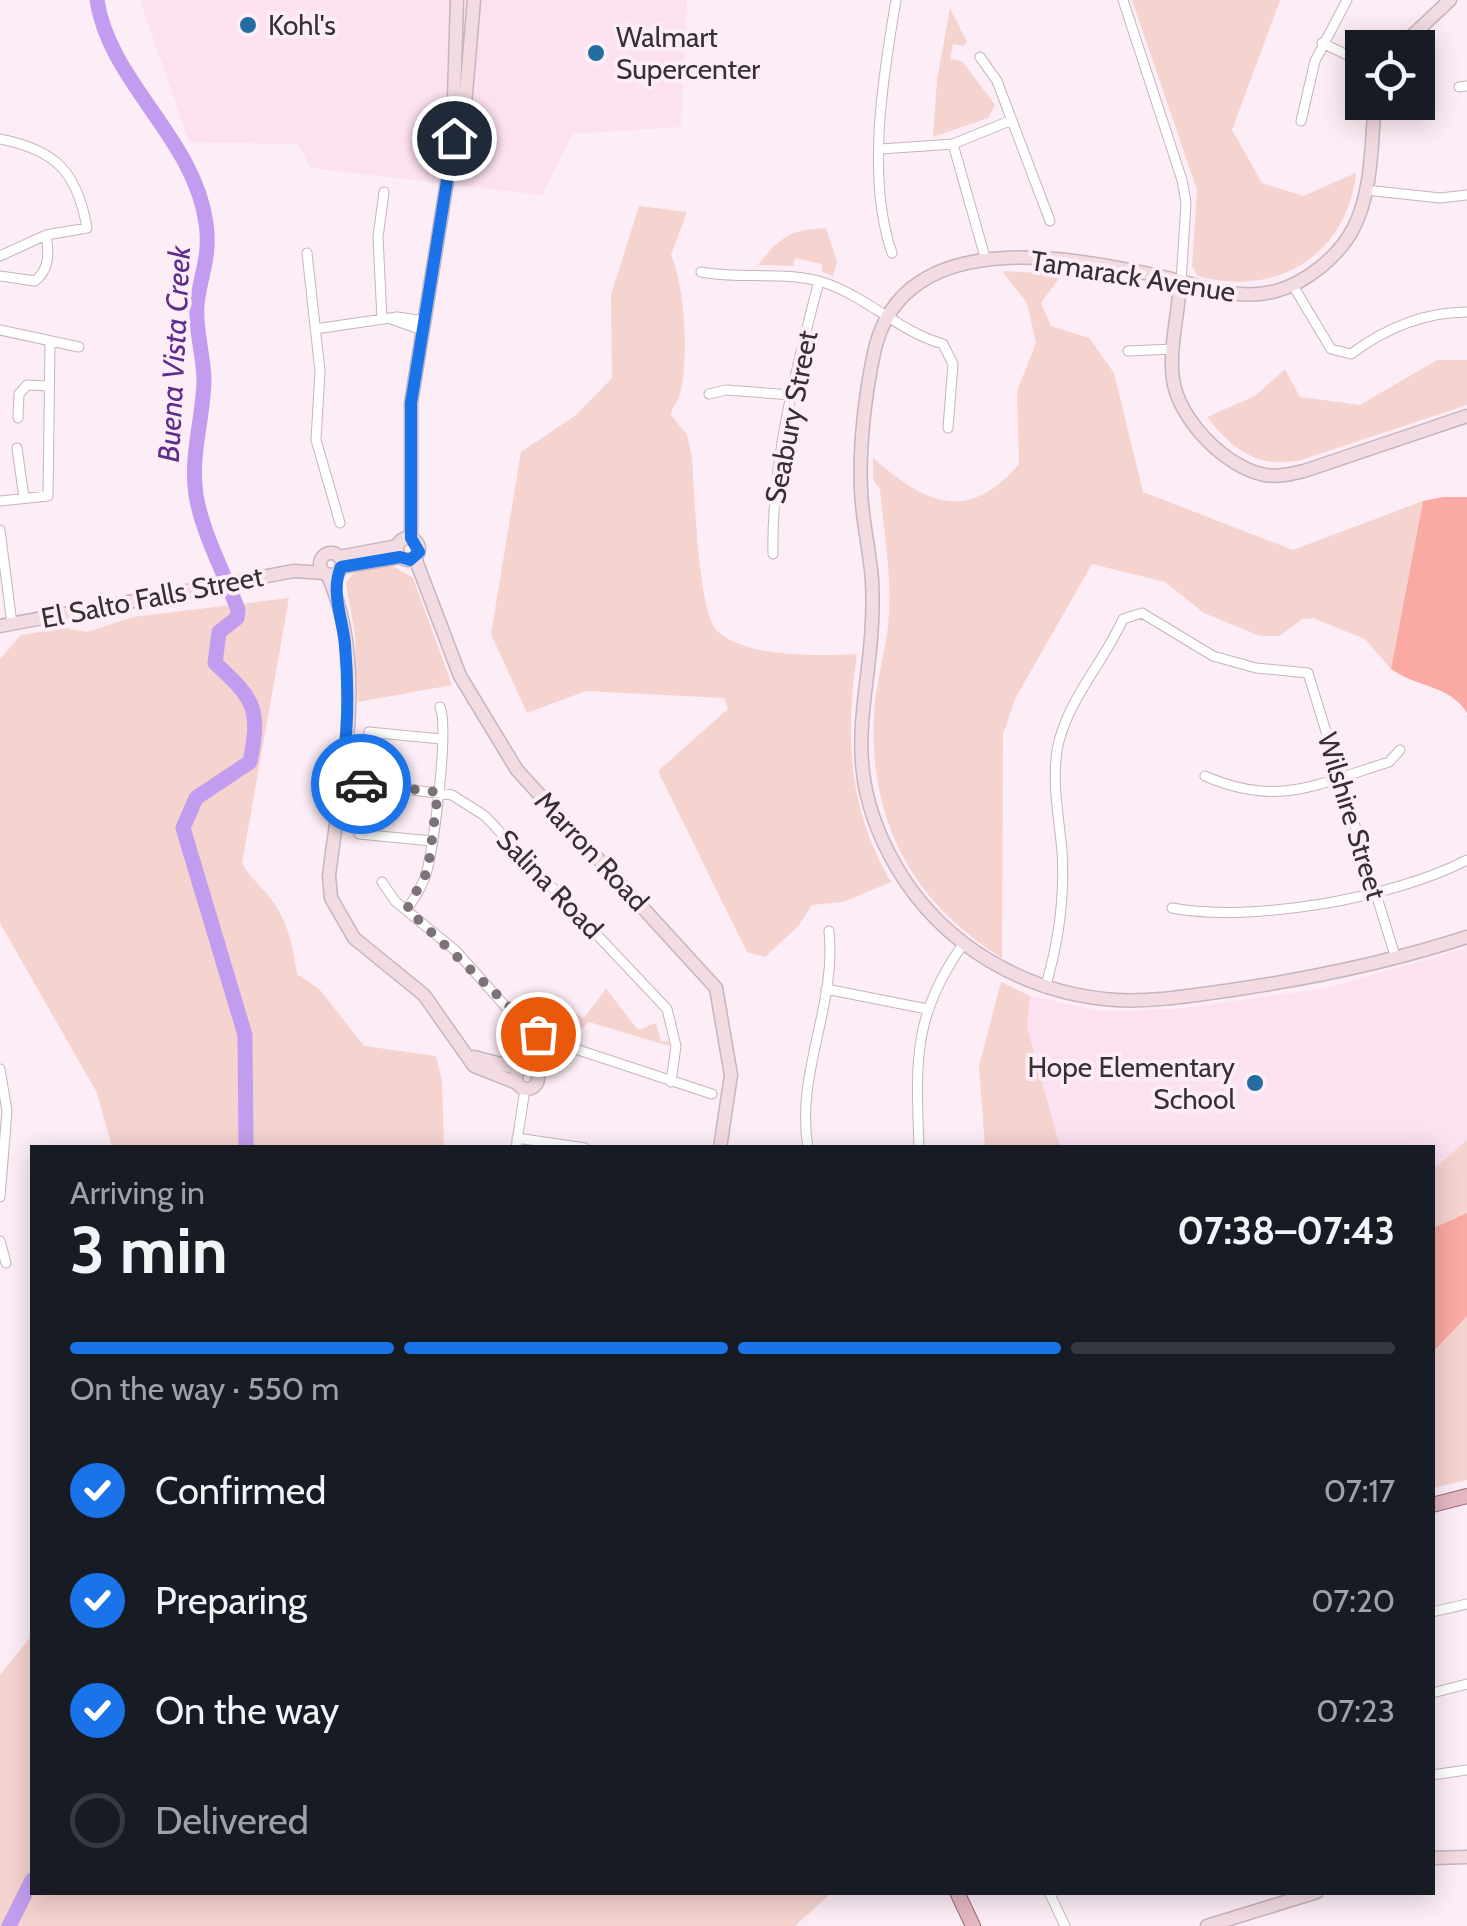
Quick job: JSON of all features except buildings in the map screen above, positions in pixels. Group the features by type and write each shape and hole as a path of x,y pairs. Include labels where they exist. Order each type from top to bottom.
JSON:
{"main road":[{"path":"1435,1504 1467,1496"},
{"path":"958,1895 973,1926"}],"street":[{"path":"415,558 399,551 411,538 411,403 454,138 458,0"},
{"path":"454,138 465,106 474,0"},
{"path":"892,252 880,214 881,149 882,102 896,0"},
{"path":"1123,0 1186,203 1172,378 1186,414 1223,454 1264,474 1304,471 1467,416"},
{"path":"1301,121 1322,43 1347,0"},
{"path":"1418,30 1450,0"},
{"path":"1322,43 1345,54"},
{"path":"980,57 997,80 1050,221"},
{"path":"881,149 954,144 1012,120"},
{"name":"Tamarack Avenue","path":"1373,120 1366,190 1354,228 1342,246 1292,284 1242,294 1180,288 1118,268 985,258 931,274 908,292 889,317 874,352 862,466 872,620 860,708 863,778 870,811 898,870 916,896 964,943 1003,970 1044,988 1086,998 1132,1001 1314,979 1467,937"},
{"path":"0,139 35,146 51,156 76,190 87,228 46,235 0,256"},
{"path":"954,144 985,258"},
{"path":"1366,190 1440,198 1467,195"},
{"path":"384,192 378,237 386,319"},
{"path":"0,276 35,282 48,260 46,235"},
{"path":"307,252 320,371 318,440 340,523"},
{"path":"701,272 726,277 794,276 819,282 943,344 950,353 948,428"},
{"name":"Seabury Street","path":"773,554 772,519 793,395 819,282"},
{"path":"1292,284 1331,349 1340,355 1350,354 1411,320 1431,314 1467,312"},
{"path":"316,329 386,319 423,326"},
{"path":"0,330 50,344 79,346"},
{"path":"0,500 48,496 50,344"},
{"path":"1128,351 1174,350"},
{"path":"18,418 18,394 26,385 49,386"},
{"path":"709,394 726,390 793,395"},
{"path":"17,448 24,498"},
{"path":"0,530 6,625"},
{"name":"Marron Road","path":"411,538 419,549 415,558 460,676 517,770 716,988 731,1075 720,1145"},
{"name":"El Salto Falls Street","path":"6,625 332,567 399,551"},
{"path":"332,567 345,641 348,735 329,876 337,914 354,938 424,995 467,1056 523,1077"},
{"name":"Wilshire Street","path":"1044,988 1061,924 1062,853 1055,790 1058,746 1077,697 1123,619 1132,613 1142,613 1214,656 1256,668 1308,673 1396,959"},
{"path":"407,909 424,882 432,842 438,792 440,707"},
{"path":"368,732 441,739"},
{"path":"1204,776 1238,791 1264,795 1389,762 1400,750"},
{"name":"Salina Road","path":"341,781 438,792 466,800 485,816 667,1009 676,1046 670,1082"},
{"path":"360,834 432,842"},
{"path":"1172,908 1201,914 1308,908 1467,860"},
{"path":"382,882 395,901 456,952 505,1006 548,1040 712,1094"},
{"path":"808,1145 803,1104 831,963 829,931"},
{"path":"919,1145 916,1062 926,1009 942,974 964,943"},
{"path":"826,989 926,1009"},
{"path":"544,1145 516,1143 523,1077 548,1040"},
{"path":"0,1069 7,1111 0,1196"},
{"path":"0,1240 6,1263"},
{"path":"1435,1611 1462,1605"},
{"path":"1435,1692 1467,1684"},
{"path":"1435,1775 1467,1770"},
{"path":"1435,1858 1467,1857"},
{"path":"1051,1895 1065,1926"},
{"path":"1207,1926 1306,1895"}],"shaded area":[{"path":"140,0 687,0 681,127 573,134 542,195 311,168 298,144 189,142"},
{"path":"1132,0 1280,0 1232,130 1262,183 1303,196 1356,173 1339,227 1303,264 1255,281 1198,276 1192,266 1197,190"},
{"path":"950,8 967,42 964,46 953,44 950,59 962,61 995,105 988,118 933,137 937,80"},
{"path":"639,206 687,212 671,255 680,286 685,343 683,379 671,415 687,435 692,457 698,549 711,620 717,631 730,640 764,651 857,654 851,714 853,771 866,827 891,882 843,902 812,905 798,926 765,957 747,952 658,771 728,709 724,698 586,691 527,713 491,634 521,452 576,415 612,378 611,295"},
{"path":"826,228 837,261 833,276 822,272 822,264 795,258 793,266 758,265 787,237"},
{"path":"1002,271 1062,274 1041,303 1051,326 1089,338 1114,373 1143,492 1293,550 1423,501 1391,669 1365,639 1313,618 1302,619 1280,636 1260,636 1204,613 1165,582 1092,564 1016,697 1003,734 1002,958 969,935 918,881 899,850 886,816 877,780 874,742 875,701 888,626 889,592 880,489 873,479 873,458 911,487 946,501 982,495 1019,464 1017,391 1036,343 1027,303"},
{"path":"1437,360 1467,360 1467,405 1301,460 1272,462 1248,454 1207,417 1255,396 1285,369 1300,397 1360,405"},
{"path":"1467,497 1467,713 1452,697 1391,669 1423,501"},
{"path":"389,564 413,578 452,685 358,702 355,634 346,583 356,570"},
{"path":"289,598 242,863 282,916 297,974 320,990 364,1046 436,1056 442,1081 444,1145 111,1145 97,1093 0,923 0,659 21,635 66,628 87,632 133,617"},
{"name":"Hope Elementary School","path":"1467,948 1467,1140 1435,1168 1435,1145 1059,1145 1027,1027 1030,996 1102,1011 1177,1009 1327,988"},
{"path":"1001,982 1030,996 1027,1027 1059,1145 985,1145 979,1066"},
{"path":"606,989 638,1030 656,1023 661,1042 669,1041 669,1046 589,1022 576,1033 557,1025 551,1030 544,1023 557,1003 584,1018"},
{"path":"1467,1140 1467,1213 1435,1227 1435,1168"},
{"path":"1467,1213 1467,1316 1435,1350 1435,1227"},
{"path":"1467,1316 1467,1480 1435,1488 1435,1350"},
{"path":"30,1638 30,1895 829,1895 795,1926 0,1926 0,1675"}],"waterway":[{"name":"Buena Vista Creek","path":"97,0 117,57 186,163 206,223 206,256 197,305 204,381 196,452 196,495 203,524 238,610 237,618 219,632 215,663 246,696 255,729 250,762 196,798 183,828 245,1035 246,1145"},
{"name":"Buena Vista Creek","path":"9,1926 30,1884"}],"way so far":[{"path":"361,784 438,792 428,870 407,909 538,1034"}],"place":[{"name":"Kohl's","path":"248,25"},
{"name":"Walmart Supercenter","path":"596,53"},
{"name":"Hope Elementary School","path":"1255,1083"}],"route":[{"path":"361,784 341,781 348,735 345,641 336,593 338,572 341,567 400,557 410,560 419,552 417,542 411,538 411,403 454,138"}]}
